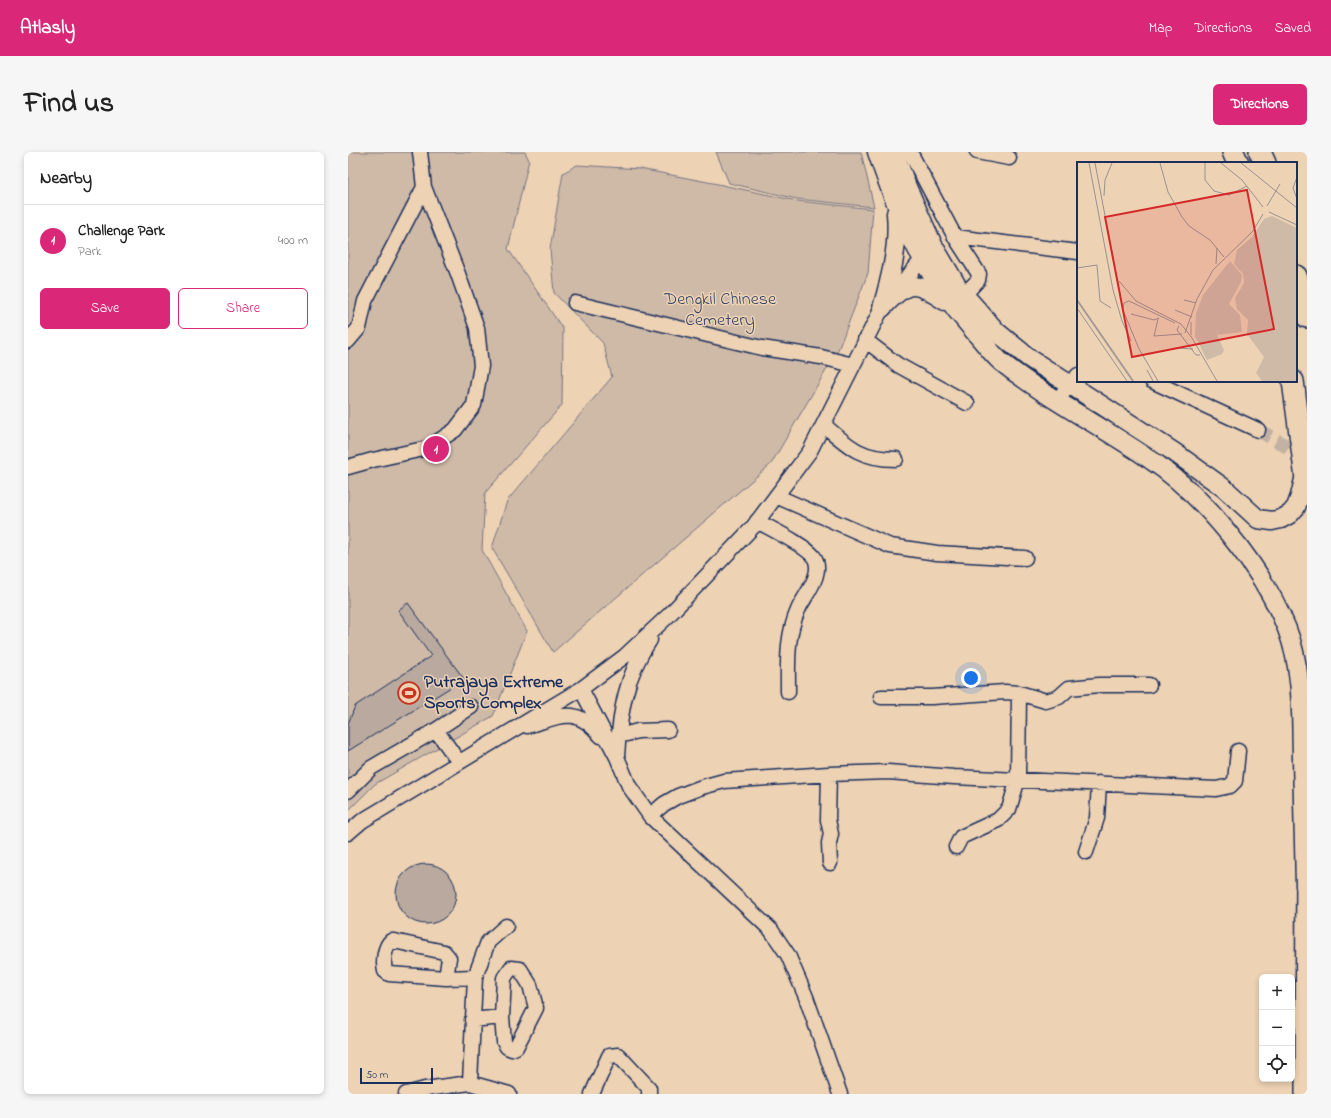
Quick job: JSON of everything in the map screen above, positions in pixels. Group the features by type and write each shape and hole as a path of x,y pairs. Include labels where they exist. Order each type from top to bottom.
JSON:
{"highway":[{"path":"1233,152 1238,162"},
{"path":"1237,152 1239,162"},
{"path":"1261,152 1265,162"},
{"path":"1297,280 1307,317"},
{"path":"1293,382 1307,478"},
{"path":"1306,1094 1307,872"},
{"path":"1296,1094 1297,1049 1306,1010"}],"main road":[{"path":"877,152 894,202 922,260 957,300 999,360 1057,400 1150,459 1181,483 1205,507 1261,578 1287,629 1297,668 1301,708 1306,931"},
{"path":"894,152 907,187 957,300"},
{"path":"882,308 892,273 898,232 894,202"},
{"path":"882,308 896,293 909,286 916,285 957,300 1029,358 1073,380 1224,488 1258,519 1272,522 1290,514 1296,507 1307,478"}],"street":[{"path":"348,468 373,460 428,448 455,430 474,405 481,366 477,328 458,274 424,187 420,152"},
{"path":"910,152 955,237 979,274 978,280 957,300"},
{"path":"977,152 1009,158"},
{"path":"348,341 359,328 365,301 424,187"},
{"path":"955,237 1077,252"},
{"path":"350,827 581,689 624,656 668,616 757,521 810,451 882,308 933,245"},
{"path":"575,303 762,348 821,357 854,365"},
{"path":"865,340 898,365 968,404"},
{"path":"1057,400 1073,380"},
{"path":"1154,382 1258,430"},
{"path":"824,425 854,451 872,458 896,459"},
{"path":"776,496 890,546 937,553 1025,558"},
{"path":"757,521 792,541 814,557 817,567 816,577 798,610 790,630 788,643 788,692"},
{"path":"617,757 618,736 622,710 633,668 643,650 668,616"},
{"path":"881,697 932,697 983,692 1019,693 1046,702 1059,697 1069,688 1099,685 1150,685"},
{"path":"581,689 617,757 629,786 650,816 771,930 788,955 806,997 840,1094"},
{"path":"956,847 961,837 998,820 1009,809 1018,779 1019,693"},
{"path":"348,791 371,768 436,730 471,707"},
{"path":"514,729 566,715 578,716 591,725 617,757"},
{"path":"436,730 459,762"},
{"path":"618,736 638,732 668,730"},
{"path":"650,816 664,804 678,796 702,786 724,781 829,774 888,772 1216,788 1230,786 1235,781 1238,751"},
{"path":"829,774 828,820 831,834 829,843 830,863"},
{"path":"1086,852 1097,818 1099,783"},
{"path":"470,1083 475,977 488,942 506,926"},
{"path":"446,978 449,958 444,952 394,941 388,944 384,966 385,972 389,974 446,978 475,977"},
{"path":"511,968 520,969 530,985 536,1008 516,1047 512,1049 507,1047 504,1042 502,1017 504,978 511,968"},
{"path":"472,1020 502,1017"},
{"path":"592,1094 609,1056 613,1054 618,1055 649,1088 649,1094"},
{"path":"406,1094 470,1083 509,1094"}],"green space":[{"path":"348,152 525,152 529,160 508,249 563,329 562,405 485,493 482,550 527,631 493,716 375,784 348,811"},
{"path":"716,152 861,152 874,207 797,199 729,183"},
{"name":"Dengkil Chinese Cemetery","path":"577,165 640,169 797,201 873,209 868,273 838,350 771,464 553,652 492,548 507,501 612,377 603,343 554,293 550,249 563,173"}],"building":[{"name":"Putrajaya Extreme Sports Complex","path":"408,603 464,679 348,751 348,724 355,706 431,656 398,610"},
{"path":"426,864 443,869 451,877 456,894 451,911 443,919 426,924 409,919 401,911 396,894 401,877 409,869"}],"tunnel":[{"path":"1258,430 1307,458"}],"place":[{"name":"Challenge Park","path":"436,449"},
{"name":"Putrajaya Extreme Sports Complex","path":"409,693"}]}
